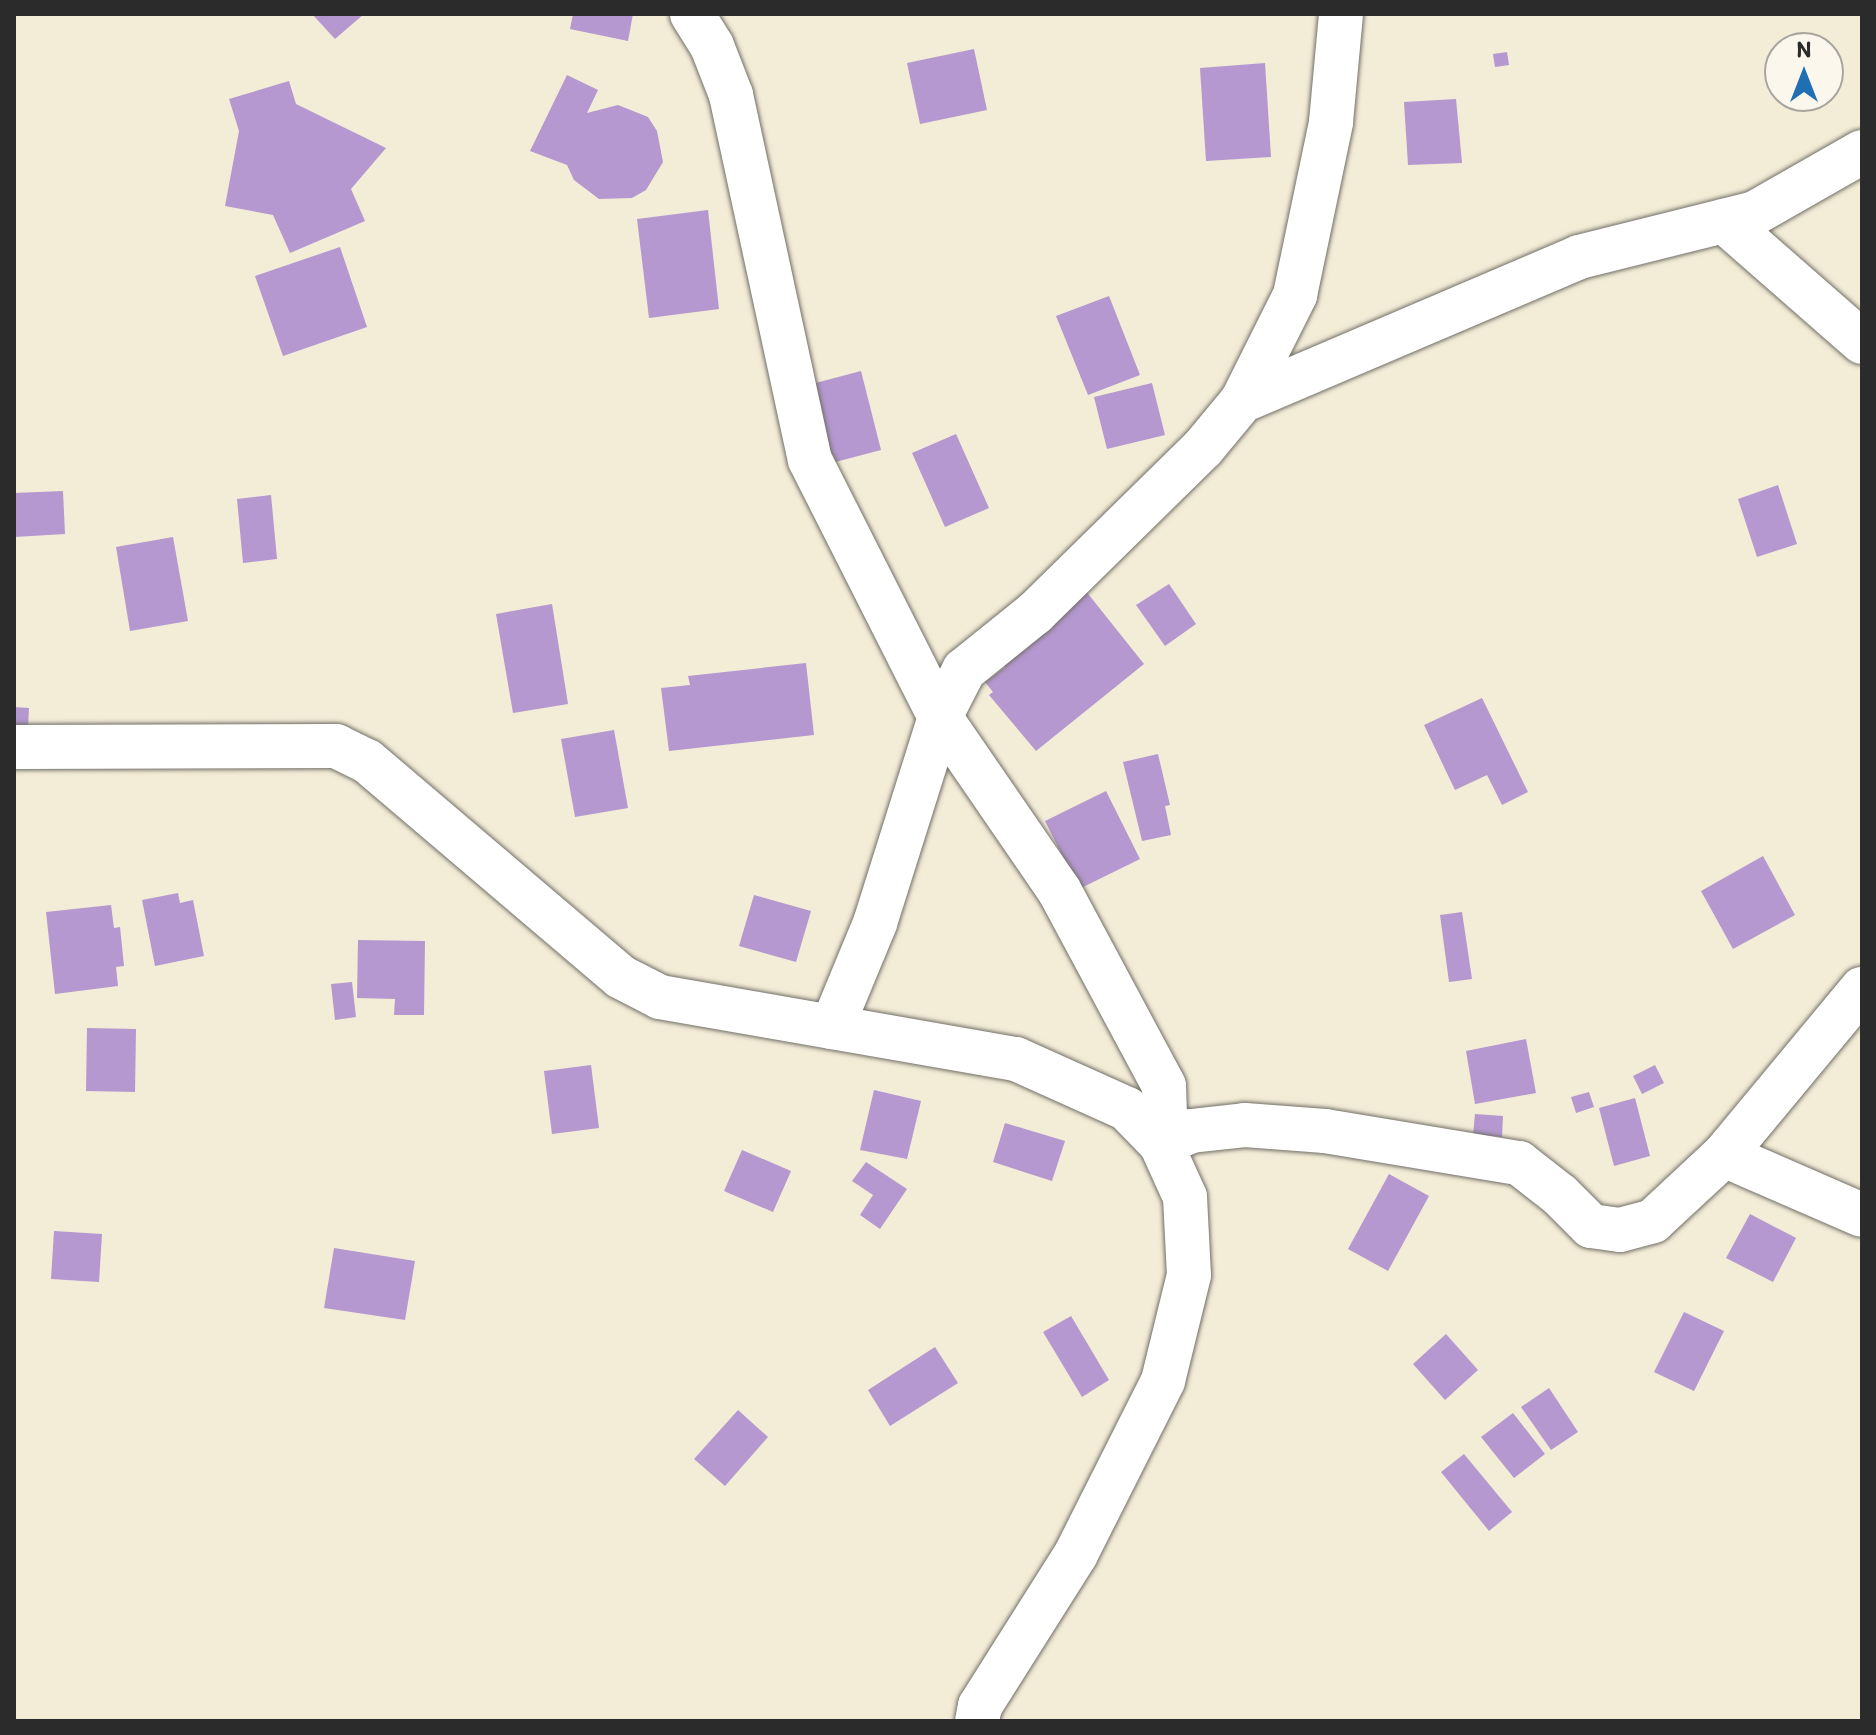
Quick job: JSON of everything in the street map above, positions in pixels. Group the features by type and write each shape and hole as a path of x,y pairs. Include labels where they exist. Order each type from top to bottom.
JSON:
{"street":[{"path":"692,14 712,46 731,95 810,460 940,717 1059,890 1164,1086 1165,1114 1161,1144"},
{"path":"832,1027 875,923 940,717 964,670 1035,613 1203,448 1242,401 1295,295 1331,122 1341,14"},
{"path":"1242,401 1579,257 1755,213 1862,152"},
{"path":"1724,221 1862,342"},
{"path":"14,747 336,746 367,761 621,977 660,997 1016,1059 1127,1109 1161,1144 1185,1197 1189,1275 1163,1381 1076,1554 980,1706 977,1721"},
{"path":"1161,1144 1191,1131 1245,1125 1325,1131 1519,1163 1560,1195 1591,1226 1620,1230 1653,1221 1724,1155 1862,989"},
{"path":"1724,1155 1862,1215"}],"building":[{"path":"312,14 364,14 335,39"},
{"path":"573,14 633,14 628,41 570,29"},
{"path":"974,49 987,110 920,124 907,63"},
{"path":"1507,52 1509,65 1495,67 1493,54"},
{"path":"1265,63 1271,157 1206,161 1200,68"},
{"path":"567,75 598,90 587,113 618,105 648,117 657,131 663,162 646,190 632,198 599,199 574,180 567,165 530,151"},
{"path":"289,81 296,104 386,148 351,189 365,221 290,253 273,215 225,206 239,131 229,99"},
{"path":"1456,99 1462,163 1408,165 1404,102"},
{"path":"708,210 719,309 649,318 637,219"},
{"path":"340,247 367,327 283,356 255,276"},
{"path":"1109,296 1140,375 1088,395 1056,316"},
{"path":"861,371 881,450 824,465 804,386"},
{"path":"1152,383 1165,435 1107,449 1094,397"},
{"path":"956,434 989,508 945,527 912,453"},
{"path":"1778,485 1797,544 1757,557 1738,499"},
{"path":"63,491 65,534 14,537 14,493"},
{"path":"271,495 277,559 243,563 237,499"},
{"path":"173,537 188,621 130,631 116,547"},
{"path":"1169,584 1196,624 1165,646 1136,605"},
{"path":"1085,590 1144,664 1036,751 989,695 993,692 985,682 1005,667 998,659"},
{"path":"552,604 568,704 513,713 496,614"},
{"path":"806,663 814,735 669,751 661,688 690,685 688,676"},
{"path":"1482,698 1528,792 1502,805 1487,775 1455,790 1424,725"},
{"path":"14,707 29,708 28,730 14,729"},
{"path":"614,730 628,808 575,817 561,739"},
{"path":"1158,754 1170,805 1165,806 1171,835 1142,841 1123,762"},
{"path":"1106,791 1140,859 1079,889 1045,821"},
{"path":"1763,856 1795,915 1733,949 1701,891"},
{"path":"178,893 180,903 193,900 204,956 155,966 142,900"},
{"path":"754,895 811,911 796,962 739,946"},
{"path":"111,905 114,928 120,927 124,966 116,967 118,986 55,994 46,912"},
{"path":"1462,912 1472,979 1449,982 1440,915"},
{"path":"358,940 425,941 424,1015 394,1015 395,999 357,998"},
{"path":"352,982 356,1017 335,1020 331,984"},
{"path":"87,1028 136,1029 135,1092 86,1091"},
{"path":"1526,1039 1536,1093 1475,1104 1466,1051"},
{"path":"591,1065 599,1128 552,1134 544,1071"},
{"path":"1655,1065 1664,1083 1642,1094 1633,1076"},
{"path":"874,1090 921,1101 907,1159 860,1150"},
{"path":"1589,1092 1594,1107 1576,1113 1571,1097"},
{"path":"1635,1098 1650,1156 1614,1166 1599,1108"},
{"path":"1475,1114 1503,1116 1502,1137 1473,1135"},
{"path":"1005,1123 1065,1141 1052,1181 993,1162"},
{"path":"742,1150 791,1171 773,1212 724,1191"},
{"path":"866,1162 907,1189 880,1229 860,1215 873,1195 852,1181"},
{"path":"1389,1174 1429,1196 1388,1271 1348,1249"},
{"path":"1750,1214 1796,1238 1773,1282 1726,1258"},
{"path":"54,1231 102,1234 99,1282 51,1279"},
{"path":"334,1248 415,1261 405,1320 324,1308"},
{"path":"1684,1312 1724,1331 1694,1391 1654,1372"},
{"path":"1071,1316 1109,1380 1082,1397 1043,1332"},
{"path":"1446,1334 1478,1370 1445,1400 1413,1364"},
{"path":"935,1347 958,1383 890,1426 868,1390"},
{"path":"1549,1388 1578,1432 1551,1450 1521,1407"},
{"path":"738,1410 768,1437 725,1486 694,1459"},
{"path":"1513,1413 1545,1454 1514,1478 1481,1437"},
{"path":"1464,1454 1512,1512 1489,1531 1441,1472"}]}
